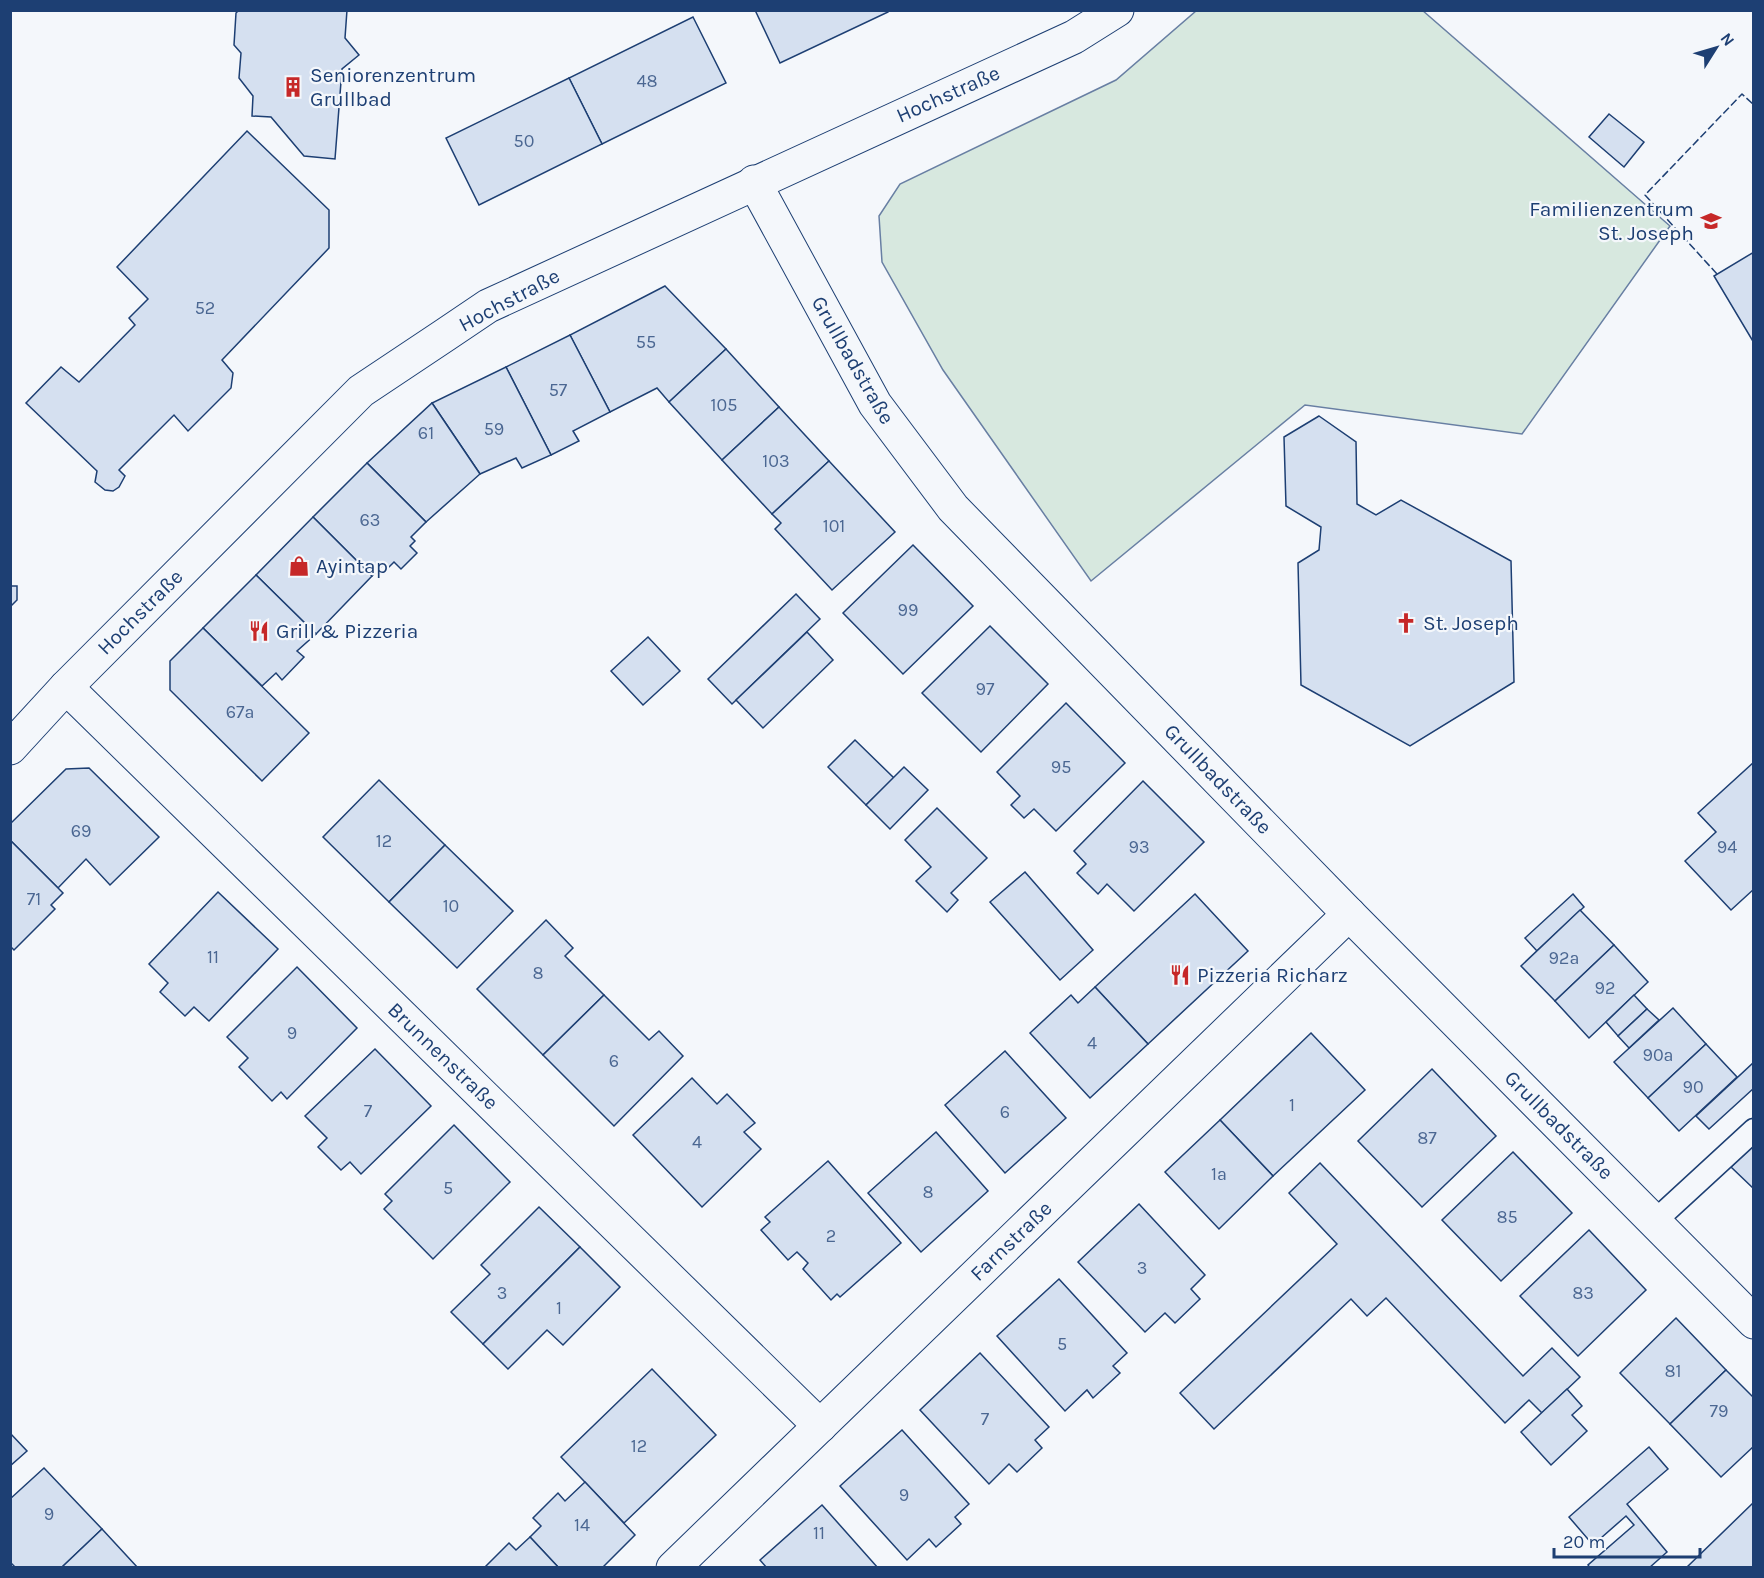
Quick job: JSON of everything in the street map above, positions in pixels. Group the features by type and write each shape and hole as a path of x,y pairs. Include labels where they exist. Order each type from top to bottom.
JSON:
{"street":[{"name":"Hochstraße","path":"10,748 66,687 361,391 488,306 1074,37 1117,10"},
{"name":"Grullbadstraße","path":"754,182 875,404 953,508 1349,914 1754,1322"},
{"name":"Brunnenstraße","path":"66,687 819,1426"},
{"name":"Farnstraße","path":"673,1568 1349,914"}],"lane":[{"path":"1654,1222 1754,1130"}],"shaded area":[{"path":"1422,10 1670,226 1522,434 1305,405 1091,581 943,370 882,262 879,216 900,184 1116,80 1196,11"}],"building":[{"name":"Seniorenzentrum Grullbad","path":"239,10 347,10 345,38 359,55 342,69 335,159 304,156 271,117 252,116 253,96 239,78 241,53 234,45 236,13"},
{"path":"755,10 888,10 888,12 780,63"},
{"path":"693,17 726,83 602,144 569,78"},
{"path":"569,78 602,144 479,205 446,138"},
{"path":"1609,114 1644,142 1624,167 1589,137"},
{"path":"247,131 329,210 329,248 222,360 233,373 231,388 188,431 174,415 119,470 125,476 119,487 113,491 105,490 95,482 97,471 26,403 61,367 79,382 135,325 129,318 148,299 117,267"},
{"path":"1754,252 1754,343 1714,276"},
{"path":"665,286 726,349 669,402 657,388 610,412 570,335"},
{"path":"570,335 610,412 573,431 579,441 551,455 506,367"},
{"path":"726,349 779,407 722,460 669,402"},
{"path":"506,367 551,455 522,468 516,458 480,474 432,403"},
{"path":"432,403 480,474 426,522 367,463"},
{"path":"779,407 829,461 772,514 722,460"},
{"name":"St. Joseph","path":"1319,416 1356,442 1357,504 1376,515 1401,500 1511,561 1514,682 1410,746 1301,685 1298,563 1319,550 1321,527 1286,506 1284,437"},
{"path":"829,461 895,532 832,590 775,529 781,523 772,514"},
{"path":"367,463 426,522 411,537 415,541 410,546 417,553 401,569 394,562 387,569 383,565 372,576 313,517"},
{"path":"313,517 372,576 316,634 256,575"},
{"path":"913,545 973,606 903,674 843,613"},
{"name":"Grill & Pizzeria","path":"256,575 316,634 297,651 304,657 282,680 276,673 262,686 203,628"},
{"path":"10,586 17,586 17,600 10,607"},
{"path":"796,594 820,619 732,704 708,679"},
{"path":"990,626 1048,684 981,752 922,693"},
{"path":"203,628 309,733 262,781 170,690 170,661"},
{"path":"807,632 833,660 763,728 736,700"},
{"path":"648,637 680,671 643,705 611,671"},
{"path":"1066,703 1125,763 1056,831 1034,809 1024,818 1011,805 1020,796 997,772"},
{"path":"855,740 894,778 866,805 828,767"},
{"path":"1754,762 1754,889 1731,910 1685,861 1716,832 1698,813"},
{"path":"904,767 928,790 890,829 866,805"},
{"path":"89,768 159,837 110,885 86,859 58,888 10,840 10,824 66,769"},
{"path":"379,780 445,845 389,902 323,837"},
{"path":"1143,781 1204,842 1134,911 1107,884 1098,894 1077,873 1086,864 1074,851"},
{"path":"937,808 987,858 951,893 958,900 947,912 916,881 931,867 905,840"},
{"path":"10,840 63,893 51,905 55,909 14,950 10,946"},
{"path":"445,845 513,911 457,968 389,902"},
{"path":"1025,872 1093,950 1060,980 990,902"},
{"path":"218,892 278,949 209,1021 194,1007 185,1016 160,992 168,983 149,964"},
{"path":"1195,894 1248,951 1148,1044 1095,987"},
{"path":"1573,894 1584,907 1537,951 1525,938"},
{"path":"1580,910 1614,945 1555,1001 1521,966"},
{"path":"546,920 573,948 565,956 604,995 543,1055 477,989"},
{"path":"1614,945 1648,982 1589,1038 1555,1001"},
{"path":"297,967 357,1028 287,1099 281,1092 272,1101 239,1067 248,1058 227,1037"},
{"path":"1095,987 1148,1044 1090,1098 1030,1033 1071,995 1078,1003"},
{"path":"604,995 649,1040 659,1031 683,1056 614,1126 543,1055"},
{"path":"1634,995 1647,1009 1618,1036 1606,1022"},
{"path":"1673,1008 1706,1044 1648,1098 1614,1062"},
{"path":"1647,1009 1659,1020 1629,1048 1618,1036"},
{"path":"1311,1033 1365,1090 1273,1176 1220,1120"},
{"path":"1706,1044 1737,1077 1679,1131 1648,1098"},
{"path":"375,1049 431,1106 361,1174 350,1162 341,1170 318,1147 327,1138 305,1116"},
{"path":"1005,1051 1066,1118 1005,1173 945,1105"},
{"path":"1753,1063 1754,1088 1709,1129 1696,1116"},
{"path":"1432,1069 1496,1136 1422,1207 1358,1141"},
{"path":"692,1078 717,1104 727,1094 755,1123 744,1132 761,1149 702,1207 633,1135"},
{"path":"1220,1120 1273,1176 1219,1229 1165,1172"},
{"path":"454,1125 510,1182 433,1259 384,1209 392,1201 385,1194"},
{"path":"936,1132 988,1191 921,1252 868,1193"},
{"path":"1754,1145 1754,1189 1731,1167"},
{"path":"1513,1152 1572,1213 1501,1281 1442,1220"},
{"path":"828,1161 901,1243 840,1297 837,1294 831,1300 803,1269 808,1263 797,1252 788,1260 761,1230 770,1222 765,1217"},
{"path":"1320,1163 1523,1376 1552,1348 1580,1377 1542,1413 1529,1400 1505,1423 1386,1298 1367,1316 1351,1299 1214,1429 1180,1393 1337,1244 1289,1193"},
{"path":"1139,1204 1205,1275 1191,1289 1200,1299 1175,1323 1165,1313 1145,1332 1078,1262"},
{"path":"539,1207 580,1247 483,1344 451,1312 490,1274 481,1265"},
{"path":"1589,1230 1646,1290 1578,1356 1520,1296"},
{"path":"580,1247 620,1287 563,1345 547,1330 508,1369 483,1344"},
{"path":"1059,1279 1127,1353 1113,1366 1120,1373 1093,1398 1087,1390 1065,1411 997,1336"},
{"path":"1676,1318 1726,1370 1670,1424 1620,1373"},
{"path":"980,1353 1049,1427 1035,1440 1042,1448 1017,1472 1009,1464 989,1484 920,1410"},
{"path":"652,1369 716,1435 624,1523 561,1457"},
{"path":"1726,1370 1754,1398 1754,1446 1721,1477 1670,1424"},
{"path":"1567,1389 1582,1406 1572,1415 1587,1431 1551,1465 1521,1432"},
{"path":"902,1430 969,1504 955,1517 961,1524 936,1547 929,1539 907,1560 840,1486"},
{"path":"10,1433 27,1451 10,1466"},
{"path":"1649,1447 1668,1469 1627,1504 1667,1552 1649,1568 1590,1568 1588,1565 1634,1525 1626,1516 1593,1545 1569,1517"},
{"path":"44,1468 102,1529 61,1568 16,1568 10,1562 10,1499"},
{"path":"585,1482 635,1535 602,1568 559,1568 530,1537 541,1526 533,1518 558,1493 565,1501"},
{"path":"1754,1502 1754,1568 1686,1568"},
{"path":"822,1505 878,1568 767,1568 760,1560"},
{"path":"102,1529 138,1568 61,1568"},
{"path":"530,1537 559,1568 485,1567 509,1543 516,1550"}],"fence":[{"path":"1717,274 1645,195 1742,94 1754,105"}],"place":[{"name":"Seniorenzentrum Grullbad","path":"293,87"},
{"name":"Familienzentrum St. Joseph","path":"1711,221"},
{"name":"Ayintap","path":"299,566"},
{"name":"St. Joseph","path":"1406,623"},
{"name":"Grill & Pizzeria","path":"259,631"},
{"name":"Pizzeria Richarz","path":"1180,975"}]}
